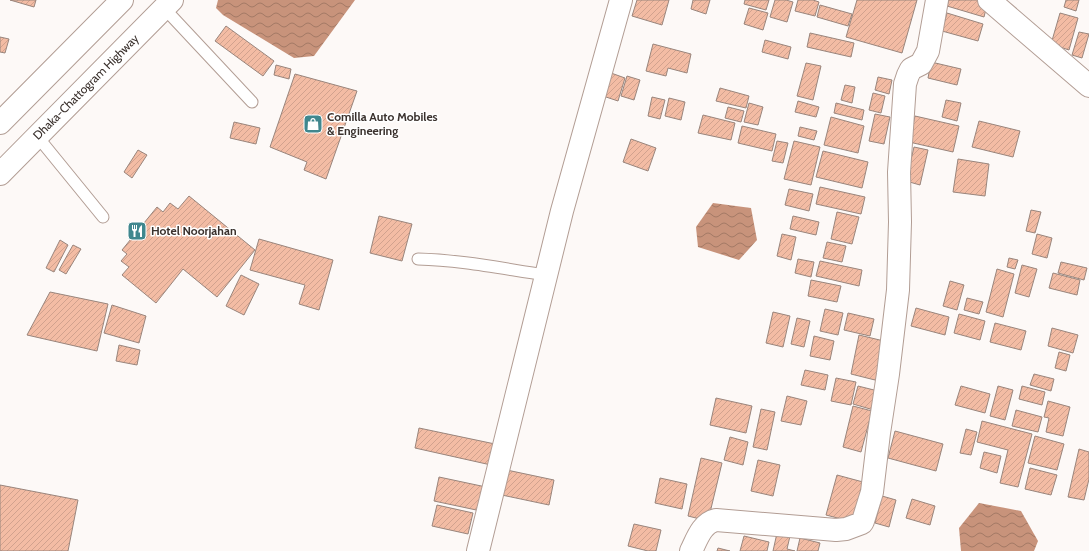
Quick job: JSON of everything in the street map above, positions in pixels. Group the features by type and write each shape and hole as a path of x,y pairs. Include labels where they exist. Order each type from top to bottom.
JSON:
{"main road":[{"path":"0,123 122,0"},
{"path":"478,551 562,211 622,0"},
{"path":"691,551 705,525 716,520 836,530 856,526 863,521 872,492 898,290 900,222 899,172 906,84 911,69 922,64 928,51 937,0"},
{"path":"990,0 1089,86"},
{"name":"Dhaka-Chattogram Highway","path":"0,174 168,4"}],"lane":[{"path":"168,4 252,102"},
{"path":"37,136 102,216"},
{"path":"418,259 478,265 546,275"}],"water":[{"path":"218,0 355,0 314,56 294,58 223,15 216,8"},
{"path":"713,203 751,208 757,240 739,260 698,247 696,227"},
{"path":"979,503 1021,511 1038,541 1034,551 961,551 959,528"}],"building":[{"path":"10,0 36,0 34,7"},
{"path":"637,0 669,0 662,25 632,16"},
{"path":"693,0 710,0 706,14 691,9"},
{"path":"745,0 769,0 766,10 744,4"},
{"path":"775,0 786,0 793,2 787,22 770,17"},
{"path":"798,0 813,0 819,2 815,16 795,11"},
{"path":"857,0 917,0 902,53 846,37"},
{"path":"949,0 988,1 984,17 947,6"},
{"path":"1066,0 1079,0 1076,11 1064,7"},
{"path":"820,5 852,14 848,26 817,17"},
{"path":"749,8 768,13 763,30 744,24"},
{"path":"947,13 983,24 978,41 942,31"},
{"path":"1060,13 1078,18 1069,50 1051,44"},
{"path":"226,26 274,61 263,76 215,41"},
{"path":"1079,32 1089,34 1082,58 1072,55"},
{"path":"810,33 854,43 851,57 807,47"},
{"path":"0,37 9,39 5,53 0,52"},
{"path":"765,40 791,47 788,59 762,52"},
{"path":"653,44 691,54 687,73 668,68 666,76 646,71"},
{"path":"931,62 961,69 957,85 928,78"},
{"path":"806,63 821,66 813,100 797,96"},
{"path":"276,65 291,69 289,79 274,75"},
{"path":"611,73 625,78 618,101 603,96"},
{"path":"295,74 357,91 326,179 304,170 307,162 270,147"},
{"path":"627,76 640,80 634,100 621,96"},
{"path":"878,77 892,80 889,94 875,90"},
{"path":"845,85 855,87 852,103 841,100"},
{"path":"720,88 749,96 746,108 716,101"},
{"path":"873,93 885,96 881,113 869,110"},
{"path":"652,97 665,100 660,119 648,116"},
{"path":"669,98 685,102 681,120 665,116"},
{"path":"946,100 961,103 957,121 942,117"},
{"path":"798,101 819,107 816,117 795,112"},
{"path":"749,103 763,107 758,125 744,122"},
{"path":"836,103 864,110 862,120 834,113"},
{"path":"728,107 744,111 741,122 725,118"},
{"path":"875,114 890,117 884,144 869,141"},
{"path":"703,115 735,123 731,140 698,133"},
{"path":"915,116 959,126 953,152 909,142"},
{"path":"831,117 864,126 858,153 824,145"},
{"path":"979,121 1020,131 1013,157 972,147"},
{"path":"234,122 260,128 256,144 230,138"},
{"path":"742,126 776,134 772,151 738,143"},
{"path":"800,127 817,131 814,140 798,136"},
{"path":"631,139 656,148 648,171 623,162"},
{"path":"777,141 788,143 783,163 772,161"},
{"path":"794,141 820,147 811,185 784,179"},
{"path":"914,147 928,150 920,185 906,181"},
{"path":"138,150 147,155 132,178 124,172"},
{"path":"823,151 868,162 862,188 816,177"},
{"path":"958,159 989,164 985,196 953,192"},
{"path":"820,187 865,197 861,214 816,204"},
{"path":"789,189 813,194 809,211 785,205"},
{"path":"189,196 255,250 217,297 183,269 156,303 122,275 129,267 121,261 127,254 122,250 157,207 163,212 170,203 178,209"},
{"path":"1031,210 1041,212 1035,233 1026,231"},
{"path":"837,212 859,217 852,244 831,239"},
{"path":"379,216 412,224 402,261 370,253"},
{"path":"793,216 819,222 816,235 790,229"},
{"path":"782,234 796,237 791,260 777,256"},
{"path":"1037,234 1052,238 1047,258 1032,254"},
{"path":"259,239 333,260 319,310 299,304 305,285 250,270"},
{"path":"60,240 68,245 54,272 46,268"},
{"path":"827,242 846,246 842,262 823,258"},
{"path":"73,245 81,249 66,274 59,270"},
{"path":"1009,258 1018,260 1015,269 1007,267"},
{"path":"798,259 814,262 811,277 795,273"},
{"path":"820,261 862,270 859,286 816,276"},
{"path":"1061,262 1087,268 1084,280 1058,273"},
{"path":"1022,265 1037,269 1029,297 1015,293"},
{"path":"997,269 1014,274 1003,317 986,312"},
{"path":"1053,273 1080,280 1077,295 1049,288"},
{"path":"241,275 259,284 244,315 226,306"},
{"path":"811,280 841,286 837,302 808,296"},
{"path":"950,281 964,285 957,310 943,306"},
{"path":"50,292 108,304 97,351 27,335"},
{"path":"967,298 983,302 979,314 964,310"},
{"path":"112,305 146,316 139,343 104,333"},
{"path":"916,308 949,317 945,335 911,326"},
{"path":"825,309 843,313 838,335 820,331"},
{"path":"773,312 790,316 783,347 766,343"},
{"path":"848,313 874,319 870,336 844,330"},
{"path":"959,314 985,321 980,340 954,333"},
{"path":"797,318 810,321 804,347 791,344"},
{"path":"995,323 1026,331 1021,350 990,342"},
{"path":"1052,328 1078,335 1073,353 1048,346"},
{"path":"859,335 888,342 879,381 851,374"},
{"path":"814,336 834,341 830,360 810,356"},
{"path":"119,345 140,350 137,365 116,361"},
{"path":"1059,352 1070,355 1066,371 1055,368"},
{"path":"805,370 828,375 825,390 801,385"},
{"path":"1034,374 1054,379 1051,391 1030,385"},
{"path":"836,378 856,382 851,405 831,401"},
{"path":"858,386 882,392 877,411 853,404"},
{"path":"961,386 990,394 985,413 955,405"},
{"path":"998,386 1013,390 1005,420 990,416"},
{"path":"1022,386 1045,392 1042,405 1019,399"},
{"path":"787,396 807,401 801,425 781,421"},
{"path":"716,398 752,406 746,433 710,425"},
{"path":"1048,401 1070,407 1063,436 1046,432 1049,418 1044,417"},
{"path":"853,406 872,411 861,452 843,447"},
{"path":"761,409 775,412 767,450 753,447"},
{"path":"1016,410 1042,417 1038,432 1012,426"},
{"path":"982,421 1032,434 1018,487 1000,483 1008,450 977,442"},
{"path":"419,428 495,444 491,465 415,448"},
{"path":"966,429 977,432 971,455 960,453"},
{"path":"895,431 943,444 936,471 888,458"},
{"path":"1035,436 1064,444 1057,470 1028,463"},
{"path":"730,437 748,442 743,465 724,460"},
{"path":"1079,449 1089,452 1089,479 1084,500 1068,497"},
{"path":"984,452 1001,456 997,473 980,468"},
{"path":"701,458 722,463 708,521 688,516"},
{"path":"758,460 780,465 773,496 751,491"},
{"path":"1030,468 1057,475 1051,495 1025,489"},
{"path":"502,469 554,480 549,505 497,494"},
{"path":"837,475 863,482 853,522 826,515"},
{"path":"439,477 486,487 481,511 434,501"},
{"path":"660,478 687,484 682,509 655,503"},
{"path":"0,485 78,500 68,551 0,551"},
{"path":"882,496 896,500 889,527 875,523"},
{"path":"912,499 935,506 930,525 906,518"},
{"path":"437,505 473,513 468,534 432,526"},
{"path":"634,524 661,530 656,551 648,551 628,546"},
{"path":"777,533 790,536 787,549 795,551 773,551"},
{"path":"744,536 769,542 767,551 740,551"},
{"path":"800,538 820,543 818,551 797,551"},
{"path":"718,548 730,551 717,551"}],"place":[{"name":"Comilla Auto Mobiles & Engineering","path":"313,124"},
{"name":"Hotel Noorjahan","path":"137,231"}]}
